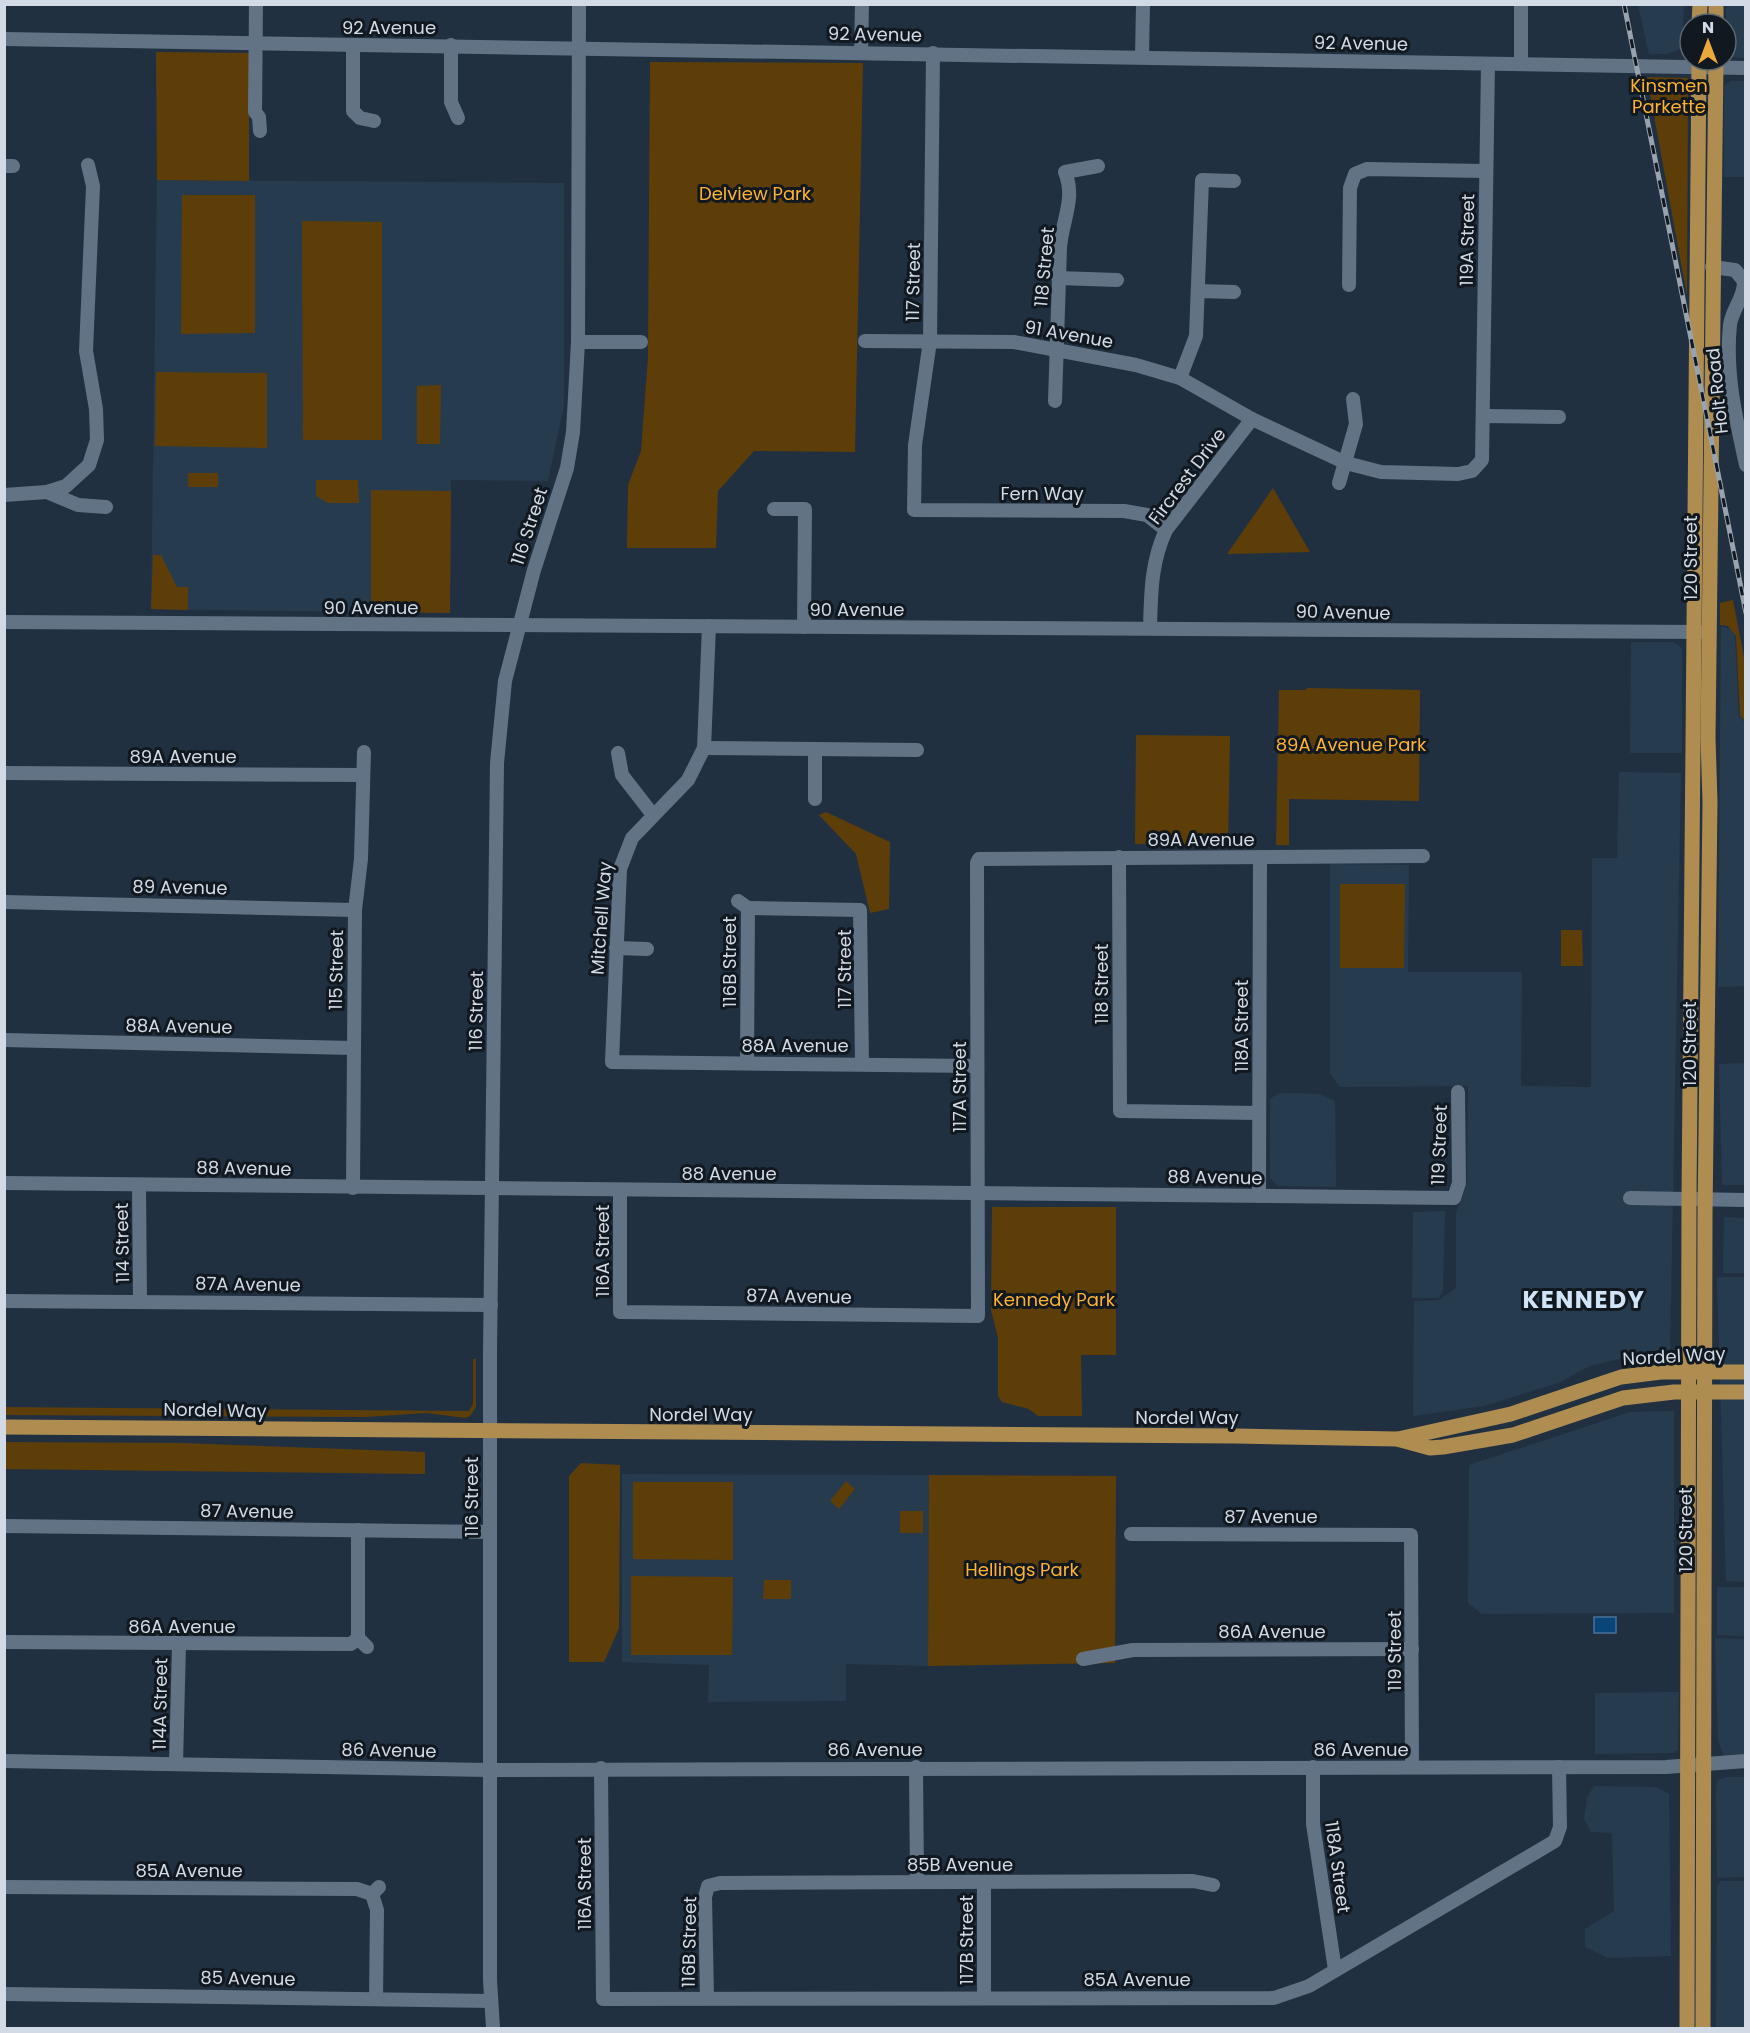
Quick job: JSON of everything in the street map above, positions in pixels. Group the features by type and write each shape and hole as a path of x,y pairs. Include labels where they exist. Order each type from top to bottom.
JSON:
{"main road":[{"name":"120 Street","path":"1687,2028 1695,1764 1704,1609 1709,990 1695,471 1699,72"},
{"name":"120 Street","path":"1703,2028 1688,1561 1689,1200 1692,907 1701,632 1710,498 1716,72"},
{"path":"1696,266 1712,267"},
{"path":"1695,471 1702,478 1703,487 1710,498"},
{"path":"1692,907 1699,926 1699,984 1709,990"},
{"name":"Nordel Way","path":"1397,1439 1429,1430 1518,1412 1621,1377 1649,1372 1746,1372"},
{"name":"Nordel Way","path":"4,1427 1397,1439 1430,1448 1486,1441 1532,1429 1607,1401 1639,1395 1746,1392"},
{"path":"1688,1561 1695,1572 1697,1602 1704,1609"}],"street":[{"path":"256,4 255,112 259,117 260,131"},
{"name":"116 Street","path":"493,2028 489,1770 489,1532 496,763 505,681 518,625 567,468 576,400 579,4"},
{"path":"861,52 862,4"},
{"path":"1142,57 1143,4"},
{"path":"1521,4 1521,64"},
{"name":"92 Avenue","path":"4,39 1488,64 1678,63"},
{"path":"353,45 353,111 360,118 374,121"},
{"path":"451,45 451,102 458,118"},
{"name":"117 Street","path":"914,510 915,445 930,341 933,53"},
{"name":"119A Street","path":"1482,460 1488,64"},
{"path":"4,495 47,492 66,486 89,465 97,441 96,409 86,351 93,186 88,165"},
{"name":"118 Street","path":"1055,401 1061,231 1069,214 1071,186 1065,172 1098,166"},
{"path":"1349,285 1350,188 1355,174 1367,169 1486,171"},
{"path":"1180,378 1196,336 1202,180 1234,181"},
{"name":"Holt Road","path":"1712,267 1736,270 1744,281 1743,293 1731,318 1729,369 1746,465"},
{"path":"1058,278 1117,280"},
{"path":"1198,291 1234,292"},
{"name":"91 Avenue","path":"865,341 1014,342 1136,365 1180,378 1252,419 1346,463 1381,472 1458,474 1472,471 1482,460"},
{"path":"578,342 640,342"},
{"path":"1339,483 1356,424 1353,399"},
{"path":"1483,416 1559,417"},
{"name":"Fircrest Drive","path":"1150,628 1152,572 1157,549 1166,530 1252,419"},
{"path":"47,492 78,505 106,507"},
{"path":"774,509 805,509 804,627"},
{"name":"Fern Way","path":"914,510 1124,511 1148,515 1166,530"},
{"name":"90 Avenue","path":"4,622 1701,632"},
{"name":"Mitchell Way","path":"612,1062 618,885 622,859 632,838 688,780 704,748 708,626"},
{"path":"704,748 917,750"},
{"path":"815,749 815,799"},
{"name":"115 Street","path":"353,1188 355,910 361,859 364,753"},
{"path":"618,753 622,775 653,815"},
{"name":"89A Avenue","path":"4,773 362,775"},
{"name":"89A Avenue","path":"980,859 1424,856"},
{"name":"118 Street","path":"1119,857 1120,1112 1259,1113"},
{"name":"118A Street","path":"1259,1196 1260,857"},
{"name":"117A Street","path":"978,1316 977,862 980,859"},
{"name":"89 Avenue","path":"4,902 355,910"},
{"name":"117 Street","path":"743,904 860,910 862,1064"},
{"name":"116B Street","path":"743,904 747,1063"},
{"path":"616,948 647,949"},
{"name":"88A Avenue","path":"4,1040 354,1048"},
{"name":"88A Avenue","path":"612,1062 977,1066"},
{"name":"119 Street","path":"1454,1198 1459,1184 1458,1092"},
{"name":"88 Avenue","path":"4,1183 1454,1198"},
{"name":"114 Street","path":"139,1185 140,1301"},
{"name":"116A Street","path":"620,1190 620,1312"},
{"path":"1630,1198 1746,1200"},
{"name":"87A Avenue","path":"4,1301 491,1305"},
{"name":"87A Avenue","path":"620,1312 978,1316"},
{"name":"87 Avenue","path":"4,1526 489,1532"},
{"name":"86A Avenue","path":"4,1642 363,1643 358,1530"},
{"name":"87 Avenue","path":"1131,1534 1412,1535"},
{"name":"119 Street","path":"1412,1535 1412,1767"},
{"name":"114A Street","path":"176,1764 179,1644"},
{"name":"86A Avenue","path":"1083,1659 1133,1650 1412,1649"},
{"name":"86 Avenue","path":"4,1761 489,1770 916,1767 1559,1767 1746,1761"},
{"path":"916,1767 917,1882"},
{"name":"118A Street","path":"1313,1767 1313,1824 1335,1970"},
{"name":"85A Avenue","path":"603,1999 1274,1998 1309,1986 1554,1841 1560,1827 1559,1767"},
{"name":"116A Street","path":"601,1768 603,1999"},
{"name":"85B Avenue","path":"708,1886 720,1883 1193,1881 1213,1886"},
{"name":"117B Street","path":"984,1882 984,1998"},
{"name":"116B Street","path":"706,1998 705,1897 708,1886"},
{"name":"85A Avenue","path":"4,1887 376,1890 376,1999"},
{"name":"85 Avenue","path":"4,1994 491,2001"}],"shaded area":[{"path":"1638,5 1684,5 1684,12 1678,12 1678,50 1668,54 1649,54"},
{"path":"1726,5 1745,5 1745,58 1738,57 1738,12 1726,12"},
{"path":"1731,81 1745,81 1745,177 1724,177 1724,86"},
{"path":"157,180 564,183 564,406 548,481 451,480 450,613 151,609"},
{"path":"1721,626 1733,630 1735,636 1739,716 1745,723 1745,986 1718,987"},
{"path":"1631,642 1673,642 1682,648 1682,753 1630,753"},
{"path":"1619,772 1681,773 1670,1352 1666,1358 1619,1359 1590,1366 1558,1383 1484,1406 1413,1416 1414,1301 1439,1300 1456,1288 1456,1213 1467,1183 1468,1086 1340,1087 1330,1074 1330,864 1409,865 1408,972 1522,972 1521,1086 1591,1087 1592,858 1617,858"},
{"path":"1745,1063 1745,1185 1722,1185 1719,1064"},
{"path":"1279,1093 1320,1094 1335,1101 1336,1187 1278,1186 1270,1178 1270,1099"},
{"path":"1445,1211 1443,1290 1439,1298 1412,1298 1413,1212"},
{"path":"1724,1217 1745,1218 1745,1273 1723,1273"},
{"path":"1717,1277 1745,1277 1745,1582 1726,1581"},
{"path":"1674,1411 1674,1613 1482,1614 1468,1603 1469,1465 1630,1412"},
{"path":"622,1474 929,1475 928,1666 846,1664 846,1701 708,1702 709,1665 622,1662"},
{"path":"1717,1587 1745,1587 1745,1636 1717,1635"},
{"path":"1715,1638 1745,1639 1745,1756 1724,1756 1718,1741"},
{"path":"1679,1692 1678,1750 1673,1753 1595,1754 1595,1693"},
{"path":"1725,1777 1745,1777 1745,1877 1717,1878 1717,1781"},
{"path":"1594,1786 1656,1787 1669,1794 1671,1956 1608,1958 1585,1947 1585,1929 1614,1911 1612,1833 1591,1832 1584,1819 1587,1798"},
{"path":"1721,1881 1745,1881 1745,2028 1716,2028 1717,1886"}],"green space":[{"path":"156,52 249,53 249,181 157,180"},
{"name":"Delview Park","path":"650,62 863,63 855,452 754,451 718,491 716,548 627,548 628,485 641,451 648,357"},
{"name":"Kinsmen Parkette","path":"1647,77 1688,78 1687,296"},
{"path":"182,195 255,195 255,333 181,334"},
{"path":"302,221 382,222 382,440 303,440"},
{"path":"156,372 267,373 267,448 155,446"},
{"path":"441,385 440,444 417,444 417,386"},
{"path":"188,473 218,473 218,487 188,487"},
{"path":"316,480 358,480 359,503 328,503 316,496"},
{"path":"1273,488 1310,552 1227,554"},
{"path":"371,490 451,491 450,613 371,612"},
{"path":"153,555 161,555 177,587 188,587 188,610 151,609"},
{"path":"1733,600 1745,663 1745,721 1740,716 1736,636 1728,626 1720,625 1720,603"},
{"name":"89A Avenue Park","path":"1307,688 1420,690 1419,801 1289,799 1289,845 1276,845 1279,690 1306,690"},
{"path":"1136,735 1230,736 1228,844 1135,844"},
{"path":"826,812 890,842 889,909 870,913 856,854 819,815"},
{"path":"1340,884 1405,884 1404,968 1340,968"},
{"path":"1561,930 1582,930 1583,966 1561,966"},
{"name":"Kennedy Park","path":"992,1207 1116,1207 1116,1355 1081,1355 1082,1416 1038,1416 1029,1409 1002,1402 998,1396 998,1338 991,1310"},
{"path":"473,1359 476,1359 476,1407 470,1416 465,1418 427,1413 365,1417 5,1415 5,1407 469,1411 473,1404"},
{"path":"5,1442 181,1443 425,1452 425,1474 5,1469"},
{"path":"581,1463 620,1465 619,1628 604,1662 569,1662 569,1476"},
{"name":"Hellings Park","path":"929,1475 1116,1476 1115,1663 928,1666"},
{"path":"846,1481 855,1489 839,1509 830,1501"},
{"path":"633,1482 733,1482 733,1560 633,1559"},
{"path":"900,1511 923,1511 923,1533 900,1533"},
{"path":"631,1576 733,1577 732,1655 631,1655"},
{"path":"764,1580 791,1580 791,1599 763,1599"}],"water":[{"path":"1594,1617 1616,1617 1616,1633 1594,1633"}],"railway":[{"path":"1624,4 1746,613"}],"district":[{"name":"KENNEDY","path":"1584,1299"}]}
